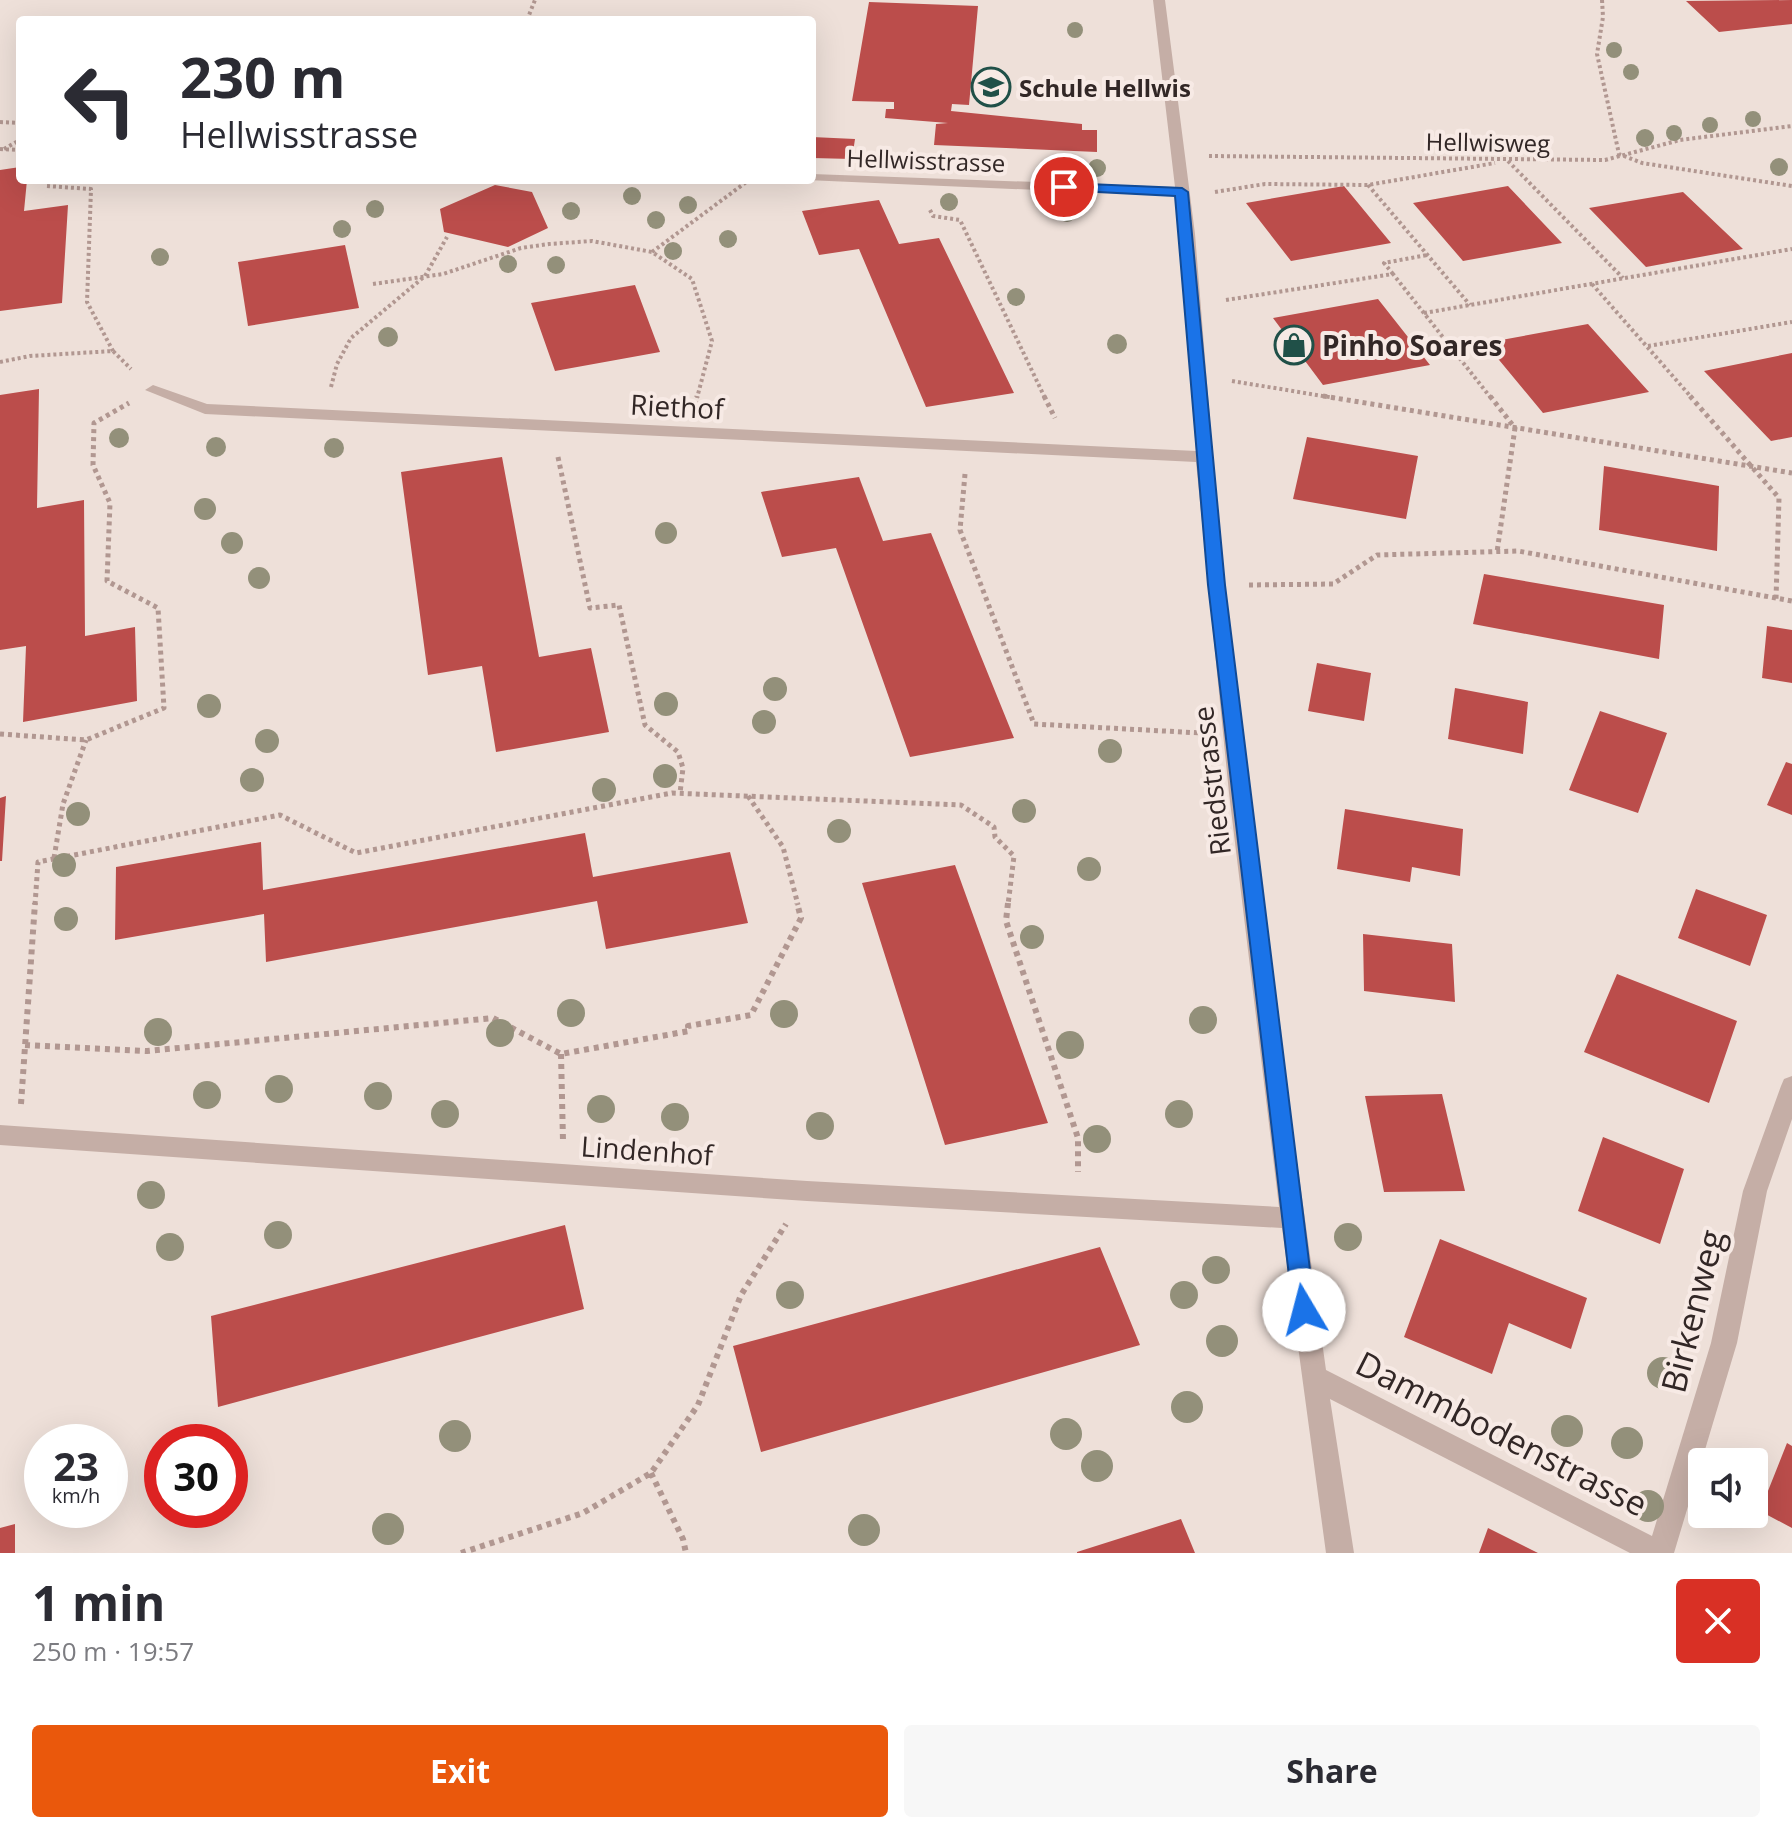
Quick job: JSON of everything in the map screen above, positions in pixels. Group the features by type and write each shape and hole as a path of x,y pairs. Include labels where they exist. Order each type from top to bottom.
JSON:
{"street":[{"name":"Riedstrasse","path":"1159,0 1179,155 1216,585 1291,1218 1340,1553"},
{"name":"Hellwisstrasse","path":"816,178 1182,194"},
{"name":"Riethof","path":"153,390 205,409 1203,457"},
{"name":"Birkenweg","path":"1659,1553 1724,1343 1755,1191 1792,1086"},
{"name":"Lindenhof","path":"9,1136 807,1191 1291,1218"},
{"name":"Dammbodenstrasse","path":"1314,1377 1659,1553"}],"path":[{"path":"1602,0 1603,17 1597,54 1619,154 1642,163 1792,186"},
{"name":"Hellwisweg","path":"1179,155 1605,160 1680,140 1792,126"},
{"path":"1182,194 1265,184 1368,185 1509,161 1623,278"},
{"path":"917,182 933,216 960,220 1059,427 1060,450"},
{"path":"652,252 744,184"},
{"path":"1368,185 1471,306"},
{"path":"0,734 86,740 164,708 158,608 107,581 110,503 93,465 94,423 153,390 113,351 87,302 91,189 47,186"},
{"path":"324,415 337,364 351,338 425,276 447,237"},
{"path":"373,284 443,274 521,248 549,244 592,241 652,252 692,279 712,341 688,433"},
{"path":"1424,313 1792,249"},
{"path":"1428,255 1384,263 1515,428 1497,552"},
{"path":"1193,305 1393,274"},
{"path":"1592,284 1779,498 1776,599"},
{"path":"1647,346 1792,322"},
{"path":"0,362 30,356 113,351"},
{"path":"1199,376 1792,473"},
{"path":"568,427 557,460 590,608 619,605 645,725 679,751 685,771 680,793"},
{"path":"967,446 960,530 1034,724 1234,735"},
{"path":"1216,585 1333,584 1377,555 1518,551 1792,601"},
{"path":"54,858 63,804 86,740"},
{"path":"9,1136 25,1045 38,862 280,815 356,853 680,793 961,805 994,827 995,837 1014,856 1006,921 1078,1138 1078,1206"},
{"path":"25,1045 147,1051 493,1018 561,1054 689,1031 688,1026 751,1015 801,918 783,847 748,796"},
{"path":"561,1054 564,1175"},
{"path":"461,1553 583,1513 651,1473 698,1405 741,1295 807,1191"},
{"path":"651,1473 683,1539 686,1553"}],"building":[{"path":"1792,0 1792,24 1719,32 1686,1"},
{"path":"869,2 978,6 969,105 952,104 951,111 1082,124 1082,130 1097,130 1097,152 934,145 936,124 948,123 885,118 886,109 894,109 894,102 852,101"},
{"path":"816,137 855,139 852,159 816,158"},
{"path":"16,168 16,184 27,184 24,211 68,205 62,303 0,311 0,170"},
{"path":"495,185 532,192 548,228 508,247 444,232 440,209"},
{"path":"1344,186 1391,243 1291,261 1246,203"},
{"path":"1508,186 1562,243 1463,261 1413,203"},
{"path":"1683,192 1743,249 1646,267 1589,208"},
{"path":"879,200 899,244 939,238 1014,393 926,407 859,249 819,255 802,211"},
{"path":"345,245 359,308 248,326 238,262"},
{"path":"635,285 660,352 555,371 531,303"},
{"path":"1378,299 1430,365 1323,385 1273,318"},
{"path":"1588,324 1649,392 1543,413 1485,343"},
{"path":"1792,353 1792,437 1771,441 1704,371"},
{"path":"39,389 37,508 84,500 85,636 135,627 137,701 23,722 26,646 0,650 0,395"},
{"path":"1307,437 1418,456 1406,519 1293,499"},
{"path":"502,457 539,657 591,648 609,732 496,752 482,666 428,675 401,472"},
{"path":"1604,466 1719,486 1717,551 1599,530"},
{"path":"859,477 883,541 931,533 1014,738 910,757 836,548 782,557 761,492"},
{"path":"1484,574 1664,605 1659,659 1473,624"},
{"path":"1767,626 1792,630 1792,683 1762,678"},
{"path":"1317,663 1371,673 1364,721 1308,711"},
{"path":"1455,688 1528,702 1523,754 1448,739"},
{"path":"1600,711 1667,733 1638,813 1569,790"},
{"path":"1786,762 1792,764 1792,815 1767,805"},
{"path":"6,796 2,861 0,861 0,798"},
{"path":"1345,809 1463,829 1460,876 1412,867 1410,882 1337,869"},
{"path":"585,833 593,877 730,852 748,923 606,949 597,901 266,962 264,914 115,940 116,867 261,842 263,890"},
{"path":"955,865 1048,1123 945,1145 862,883"},
{"path":"1696,889 1767,915 1750,966 1678,938"},
{"path":"1363,934 1452,944 1455,1002 1364,991"},
{"path":"1617,974 1737,1021 1709,1103 1584,1052"},
{"path":"1442,1094 1465,1191 1384,1192 1365,1096"},
{"path":"1603,1137 1684,1169 1660,1244 1578,1211"},
{"path":"565,1225 584,1309 218,1407 211,1316"},
{"path":"1440,1239 1587,1298 1571,1349 1509,1323 1492,1374 1404,1337"},
{"path":"1100,1247 1140,1345 761,1452 733,1346"},
{"path":"1787,1443 1792,1446 1792,1528 1768,1515 1768,1491"},
{"path":"1181,1519 1195,1553 1077,1553 1077,1552"},
{"path":"15,1524 15,1553 0,1553 0,1528"},
{"path":"1488,1528 1538,1553 1479,1553"}],"place":[{"name":"Schule Hellwis","path":"991,87"},
{"name":"Pinho Soares","path":"1294,345"}],"route":[{"path":"1064,187 1182,192 1216,585 1304,1310"}]}
